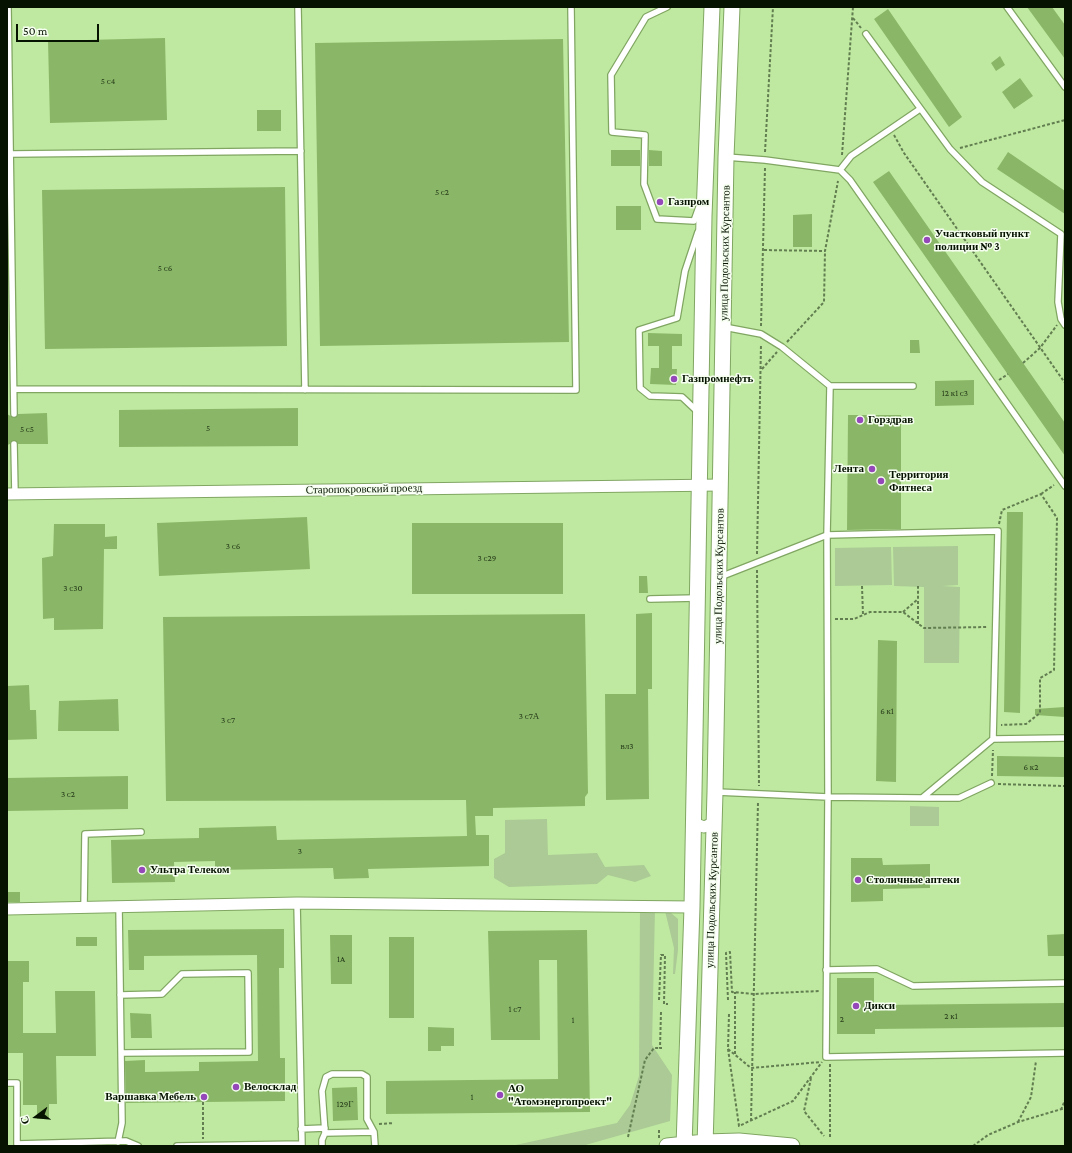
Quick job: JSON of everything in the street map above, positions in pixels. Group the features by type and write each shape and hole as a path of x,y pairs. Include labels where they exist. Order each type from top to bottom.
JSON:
{"main road":[{"name":"улица Подольских Курсантов","path":"684,1145 692,907 704,216 712,7"},
{"name":"улица Подольских Курсантов","path":"705,1144 715,792 726,157 732,7"},
{"path":"667,1146 766,1142 792,1146"}],"street":[{"name":"Старопокровский проезд","path":"11,494 721,484"},
{"path":"693,817 696,824 704,828 711,824 714,817"},
{"path":"692,872 695,865 702,862 710,865 712,872"},
{"path":"7,909 297,903 692,907"}],"lane":[{"path":"8,7 14,414"},
{"path":"298,7 305,390"},
{"path":"14,389 576,390 572,7"},
{"path":"667,7 646,17 611,75 612,132 644,135 644,184 657,219 694,221 705,192"},
{"path":"1007,7 1065,87"},
{"path":"866,34 950,149 982,182 1063,236 1058,302 1061,319 1065,325"},
{"path":"840,170 851,156 920,109"},
{"path":"10,154 301,151"},
{"path":"726,157 765,160 840,170 850,180 1065,486"},
{"path":"700,413 682,397 650,396 640,388 639,330 677,318 685,271 704,216"},
{"path":"1061,319 1065,314"},
{"path":"724,327 761,334 782,347 830,386 913,386"},
{"path":"830,386 827,535 828,797 826,1057 1065,1053"},
{"path":"11,494 14,444"},
{"path":"718,578 827,535 998,531 997,627 993,739"},
{"path":"650,598 697,598"},
{"path":"922,798 993,739 1065,738"},
{"path":"715,792 828,797 960,798 991,784"},
{"path":"84,907 85,834 141,832"},
{"path":"177,1146 302,1145 297,903"},
{"path":"118,1142 122,1123 119,907"},
{"path":"826,970 876,969 913,986 1065,984"},
{"path":"120,995 162,994 182,974 248,973 249,1052 121,1053"},
{"path":"322,1146 325,1131 322,1090 326,1077 332,1074 362,1074 367,1077 367,1119 374,1132 375,1146"},
{"path":"7,1083 17,1082 17,1144 126,1141 138,1146"},
{"path":"301,1129 374,1132"}],"path":[{"path":"751,1121 751,1068 759,794 757,563 762,368 761,334 765,160 773,7"},
{"path":"762,368 824,302 825,251 840,170 853,7"},
{"path":"852,18 866,34"},
{"path":"950,149 1015,134 1065,120"},
{"path":"891,130 904,153 1065,383"},
{"path":"764,250 825,251"},
{"path":"1023,363 1040,348 1061,319"},
{"path":"998,531 1002,510 1041,494 1060,480"},
{"path":"994,725 1026,724 1040,714 1040,678 1054,670 1057,518 1041,494"},
{"path":"862,586 863,615"},
{"path":"918,586 918,624"},
{"path":"903,612 918,599"},
{"path":"827,619 854,619 870,612 903,612 924,628 997,627"},
{"path":"993,739 991,784 1065,786"},
{"path":"728,1000 726,953 730,952 732,992 754,994 826,991"},
{"path":"659,1000 661,955 665,955 664,1004 668,1004"},
{"path":"735,992 735,1054"},
{"path":"628,1137 645,1060 654,1048 661,1048 661,1012"},
{"path":"729,1014 728,1049 739,1126 793,1101 826,1057"},
{"path":"728,1049 751,1068 822,1062"},
{"path":"1018,1122 1031,1096 1036,1071 1037,1053"},
{"path":"830,1070 830,1137"},
{"path":"811,1076 804,1111 824,1136"},
{"path":"1061,1110 1065,1100"},
{"path":"202,1102 203,1146"},
{"path":"973,1146 988,1135 1018,1122 1065,1108"},
{"path":"384,1124 394,1124"}],"green space":[{"path":"958,546 958,585 942,586 960,587 959,663 924,663 924,587 894,586 893,547"},
{"path":"891,547 892,585 835,586 835,548"},
{"path":"910,806 939,807 939,826 910,826"},
{"path":"547,819 548,855 597,853 605,867 644,865 651,876 635,882 608,875 597,884 509,887 494,878 494,859 505,853 505,820"},
{"path":"640,906 655,909 652,1045 672,1075 670,1121 582,1146 511,1146 617,1123 630,1105 639,1076"},
{"path":"665,911 671,913 678,919 678,950 675,974 673,974 674,948"}],"building":[{"path":"1027,7 1052,7 1065,25 1065,59"},
{"path":"888,9 962,117 949,127 874,19"},
{"path":"165,38 167,120 50,123 48,41"},
{"path":"563,39 569,342 320,346 315,43"},
{"path":"1000,56 1005,65 996,71 991,63"},
{"path":"1020,78 1033,96 1014,109 1002,92"},
{"path":"257,110 281,110 281,131 257,131"},
{"path":"611,150 640,150 640,166 611,166"},
{"path":"649,150 662,151 662,166 649,166"},
{"path":"1008,152 1065,191 1065,214 997,169"},
{"path":"889,171 1065,423 1065,456 873,182"},
{"path":"285,187 287,346 45,349 42,190"},
{"path":"616,206 641,206 641,230 616,230"},
{"path":"812,214 812,247 793,247 793,215"},
{"path":"648,333 682,334 682,346 672,346 672,369 677,369 676,385 650,384 651,368 659,368 659,346 648,346"},
{"path":"910,340 919,340 920,353 910,353"},
{"path":"974,380 974,405 935,406 935,381"},
{"path":"298,408 298,446 119,447 119,410"},
{"path":"47,413 48,444 18,444 14,440 7,445 7,414 14,418 18,414"},
{"path":"848,415 901,415 901,529 847,530"},
{"path":"1007,512 1023,512 1020,713 1004,712"},
{"path":"307,517 310,569 159,576 157,523"},
{"path":"412,523 563,523 563,594 412,594"},
{"path":"54,524 105,524 105,537 117,536 117,549 104,549 103,629 54,630 54,618 43,619 42,558 53,556"},
{"path":"639,576 647,576 648,593 639,593"},
{"path":"652,613 652,689 648,689 649,799 606,800 605,694 636,694 636,614"},
{"path":"585,614 588,793 585,797 585,806 493,808 493,816 475,816 476,835 489,835 489,866 368,869 369,878 334,879 333,868 215,870 215,861 174,862 175,882 112,883 111,840 199,838 199,828 276,826 277,840 467,836 466,800 166,801 163,617"},
{"path":"878,640 897,641 896,782 876,781"},
{"path":"29,685 30,710 36,710 37,739 7,740 7,686"},
{"path":"118,699 119,731 58,731 59,701"},
{"path":"1065,707 1065,717 1035,715 1035,709"},
{"path":"997,756 1065,757 1065,777 997,776"},
{"path":"128,776 128,809 7,811 7,778"},
{"path":"851,858 882,858 883,865 930,864 930,888 883,889 883,901 851,902"},
{"path":"7,892 20,892 20,902 7,902"},
{"path":"284,929 284,968 279,968 280,1058 285,1058 285,1101 126,1103 125,1061 145,1060 145,1072 199,1071 199,1062 258,1061 257,955 144,956 144,970 129,970 128,930"},
{"path":"587,930 590,1112 386,1114 386,1081 558,1079 557,960 539,960 540,1040 491,1040 488,931"},
{"path":"1065,934 1065,956 1048,956 1047,935"},
{"path":"330,935 352,935 352,984 331,984"},
{"path":"76,937 97,937 97,946 76,946"},
{"path":"389,937 414,937 414,1018 389,1018"},
{"path":"8,961 29,961 29,982 23,982 23,1033 56,1033 55,991 95,991 96,1056 56,1056 57,1104 49,1104 49,1118 37,1119 37,1105 23,1105 23,1053 7,1053"},
{"path":"837,978 874,978 874,1005 1065,1003 1065,1027 875,1029 875,1034 837,1034"},
{"path":"130,1013 151,1014 152,1038 131,1038"},
{"path":"428,1027 454,1028 454,1046 441,1046 441,1051 428,1051"},
{"path":"357,1087 358,1120 333,1121 332,1088"}],"place":[{"name":"Газпром","path":"660,202"},
{"name":"Участковый пункт полиции № 3","path":"927,240"},
{"name":"Газпромнефть","path":"674,379"},
{"name":"Горздрав","path":"860,420"},
{"name":"Лента","path":"872,469"},
{"name":"Территория Фитнеса","path":"881,481"},
{"name":"Ультра Телеком","path":"142,870"},
{"name":"Столичные аптеки","path":"858,880"},
{"name":"Дикси","path":"856,1006"},
{"name":"Велосклад","path":"236,1087"},
{"name":"АО \"Атомэнергопроект\"","path":"500,1095"},
{"name":"Варшавка Мебель","path":"204,1097"}]}
